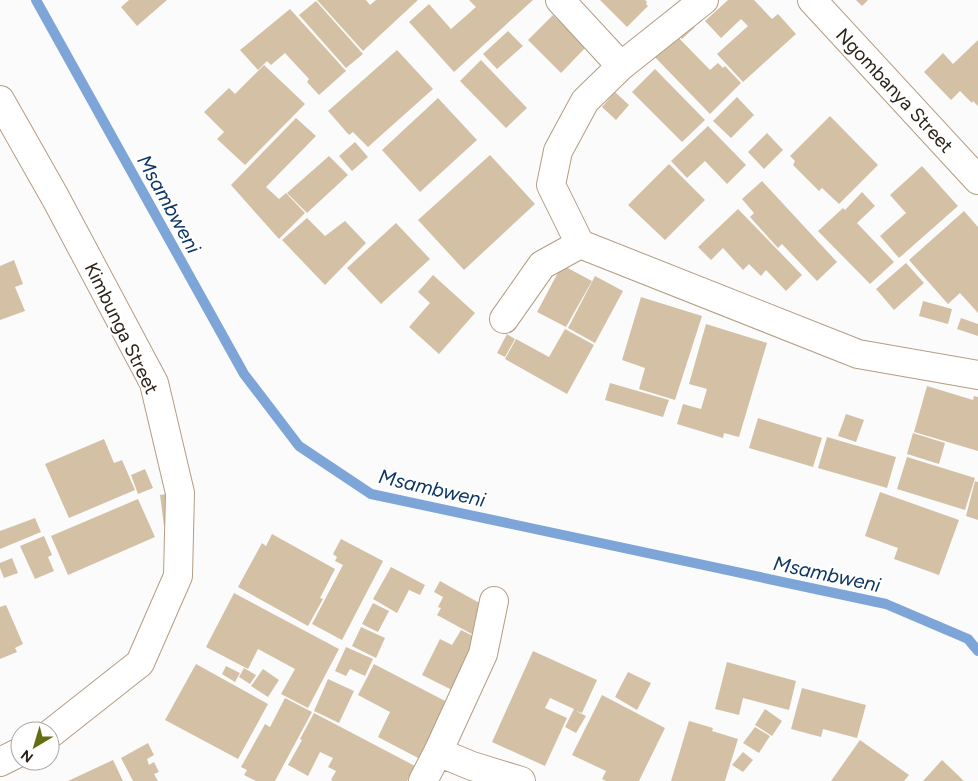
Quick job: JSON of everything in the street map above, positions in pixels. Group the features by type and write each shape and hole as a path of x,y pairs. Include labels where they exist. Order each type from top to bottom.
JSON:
{"street":[{"path":"560,0 621,66"},
{"path":"704,0 621,66 585,102 558,151 551,185 580,244 858,354 978,375"},
{"name":"Ngombanya Street","path":"812,0 978,180"},
{"name":"Kimbunga Street","path":"0,100 55,197 154,383 180,493 178,576 140,662 60,726"},
{"path":"504,318 542,265 580,244"},
{"path":"423,781 483,654 494,601"},
{"path":"438,752 472,766 521,781"}],"building":[{"path":"129,0 167,0 137,26 121,7"},
{"path":"317,0 366,0 370,5 376,0 418,0 363,51"},
{"path":"469,0 533,0 454,72 409,22 429,4 451,29 476,7"},
{"path":"600,0 645,0 648,6 627,27"},
{"path":"728,0 754,0 772,19 778,14 796,34 743,82 717,54 748,26 741,19 721,38 705,21"},
{"path":"856,0 868,0 862,6"},
{"path":"316,1 363,54 346,68 299,15"},
{"path":"290,9 346,71 319,95 307,82 309,79 285,53 271,65 267,61 258,70 240,50"},
{"path":"553,15 586,47 561,73 528,40"},
{"path":"687,18 695,27 682,39 674,31"},
{"path":"508,31 523,46 497,69 483,54"},
{"path":"673,32 710,70 718,63 723,68 725,66 741,83 710,114 648,50"},
{"path":"978,40 978,106 973,101 972,103 960,91 951,100 924,72 943,53 953,64"},
{"path":"397,50 433,89 368,147 353,132 349,135 328,111"},
{"path":"481,60 527,108 506,128 460,81"},
{"path":"264,65 305,104 245,165 217,139 224,132 204,112 229,88 235,94"},
{"path":"655,69 705,120 682,142 632,92"},
{"path":"615,92 629,105 616,120 602,107"},
{"path":"737,97 754,115 731,138 713,121"},
{"path":"438,98 477,140 420,192 382,150"},
{"path":"830,116 878,165 839,204 822,188 819,191 793,165 795,161 790,156"},
{"path":"296,118 316,136 266,187 279,199 286,193 305,213 279,239 231,185"},
{"path":"708,126 746,165 727,184 705,161 687,178 671,161"},
{"path":"767,133 783,150 764,169 748,152"},
{"path":"355,142 368,157 352,171 339,156"},
{"path":"490,155 535,204 464,270 418,220"},
{"path":"329,156 348,175 307,213 287,193"},
{"path":"669,164 705,200 665,240 628,205"},
{"path":"922,166 958,206 899,258 880,236 906,213 890,195"},
{"path":"762,181 837,262 817,281 782,244 778,248 750,217 754,213 742,199"},
{"path":"862,192 875,206 857,223 894,262 870,284 818,231 843,208 845,210"},
{"path":"738,209 802,275 786,291 766,270 761,276 749,264 743,270 723,248 711,260 698,247"},
{"path":"964,211 978,227 978,313 960,293 948,304 909,260"},
{"path":"307,218 325,236 345,221 366,243 325,285 282,240"},
{"path":"396,223 430,259 381,304 347,268"},
{"path":"14,260 23,284 15,287 25,311 0,320 0,266"},
{"path":"906,263 924,283 894,310 876,289"},
{"path":"562,265 592,281 566,327 537,312"},
{"path":"433,275 475,313 439,354 409,327 430,303 418,292"},
{"path":"595,276 623,291 595,343 568,328"},
{"path":"641,297 702,316 675,400 639,389 645,368 622,360"},
{"path":"923,301 952,309 948,324 919,316"},
{"path":"961,318 978,324 978,336 957,329"},
{"path":"706,324 767,343 739,437 724,433 723,438 677,424 683,404 701,409 707,389 689,384"},
{"path":"565,329 594,345 567,394 505,359 516,339 549,357"},
{"path":"507,334 515,339 505,357 497,353"},
{"path":"610,383 669,400 663,417 605,400"},
{"path":"927,386 973,400 974,396 978,397 978,451 914,432"},
{"path":"846,414 864,420 856,442 838,436"},
{"path":"758,418 822,438 813,467 749,448"},
{"path":"913,433 945,443 939,464 907,454"},
{"path":"827,437 896,457 887,488 818,468"},
{"path":"104,439 114,463 122,460 135,490 69,518 45,464"},
{"path":"907,457 975,478 965,510 897,489"},
{"path":"145,469 153,488 138,494 131,475"},
{"path":"975,481 978,482 978,520 966,516"},
{"path":"183,491 187,523 164,526 160,495"},
{"path":"880,492 959,520 939,575 894,559 898,548 865,536"},
{"path":"138,499 155,537 68,575 51,536"},
{"path":"35,518 41,532 0,549 0,531"},
{"path":"272,534 335,569 320,598 323,599 308,626 238,587 262,543 266,546"},
{"path":"44,536 52,555 48,557 54,571 35,579 20,546"},
{"path":"341,539 383,561 342,640 312,624 343,565 335,561 337,557 333,554"},
{"path":"12,558 18,573 4,578 0,563"},
{"path":"391,567 425,585 420,595 409,590 397,613 373,599"},
{"path":"440,581 494,611 479,638 437,615 441,608 438,607 443,597 434,592"},
{"path":"234,593 339,649 308,708 281,694 295,669 258,649 248,669 206,647"},
{"path":"373,603 389,611 378,632 362,624"},
{"path":"6,605 23,644 15,648 17,652 0,659 0,607"},
{"path":"361,627 385,638 376,658 352,646"},
{"path":"461,630 479,639 452,690 422,675 440,639 452,645"},
{"path":"346,647 373,659 365,676 350,669 346,676 335,671"},
{"path":"533,651 597,680 582,713 576,711 586,716 576,733 565,727 574,709 550,698 545,708 567,718 545,766 492,742"},
{"path":"727,662 796,681 789,710 743,698 739,715 715,709"},
{"path":"196,664 268,704 238,759 165,720"},
{"path":"374,664 449,703 420,759 378,737 390,712 358,695"},
{"path":"226,666 240,673 235,682 222,674"},
{"path":"244,668 256,675 250,684 239,677"},
{"path":"263,669 279,680 268,697 251,686"},
{"path":"628,672 651,683 637,710 615,697"},
{"path":"328,679 354,691 339,723 314,711"},
{"path":"802,688 866,705 857,738 823,729 821,737 791,729"},
{"path":"602,695 665,728 639,781 606,781 602,779 606,771 572,755"},
{"path":"285,698 312,712 275,781 256,781 244,775 247,770 241,767 265,724 270,727"},
{"path":"765,709 782,721 772,736 755,725"},
{"path":"314,713 415,766 407,781 333,781 331,780 336,771 328,767 333,758 320,752 308,776 288,765"},
{"path":"689,721 713,728 712,731 738,739 725,781 671,781"},
{"path":"755,727 770,736 759,753 743,743"},
{"path":"860,740 909,775 904,781 831,781"},
{"path":"148,743 154,755 147,759 149,765 154,762 159,772 154,774 158,781 133,781 121,758"},
{"path":"743,752 753,760 743,772 732,765"},
{"path":"113,760 123,781 68,781"},
{"path":"942,760 964,781 923,781"}],"waterway":[{"name":"Msambweni","path":"36,0 244,374 299,446 371,494 886,604 968,639 978,651"}]}
